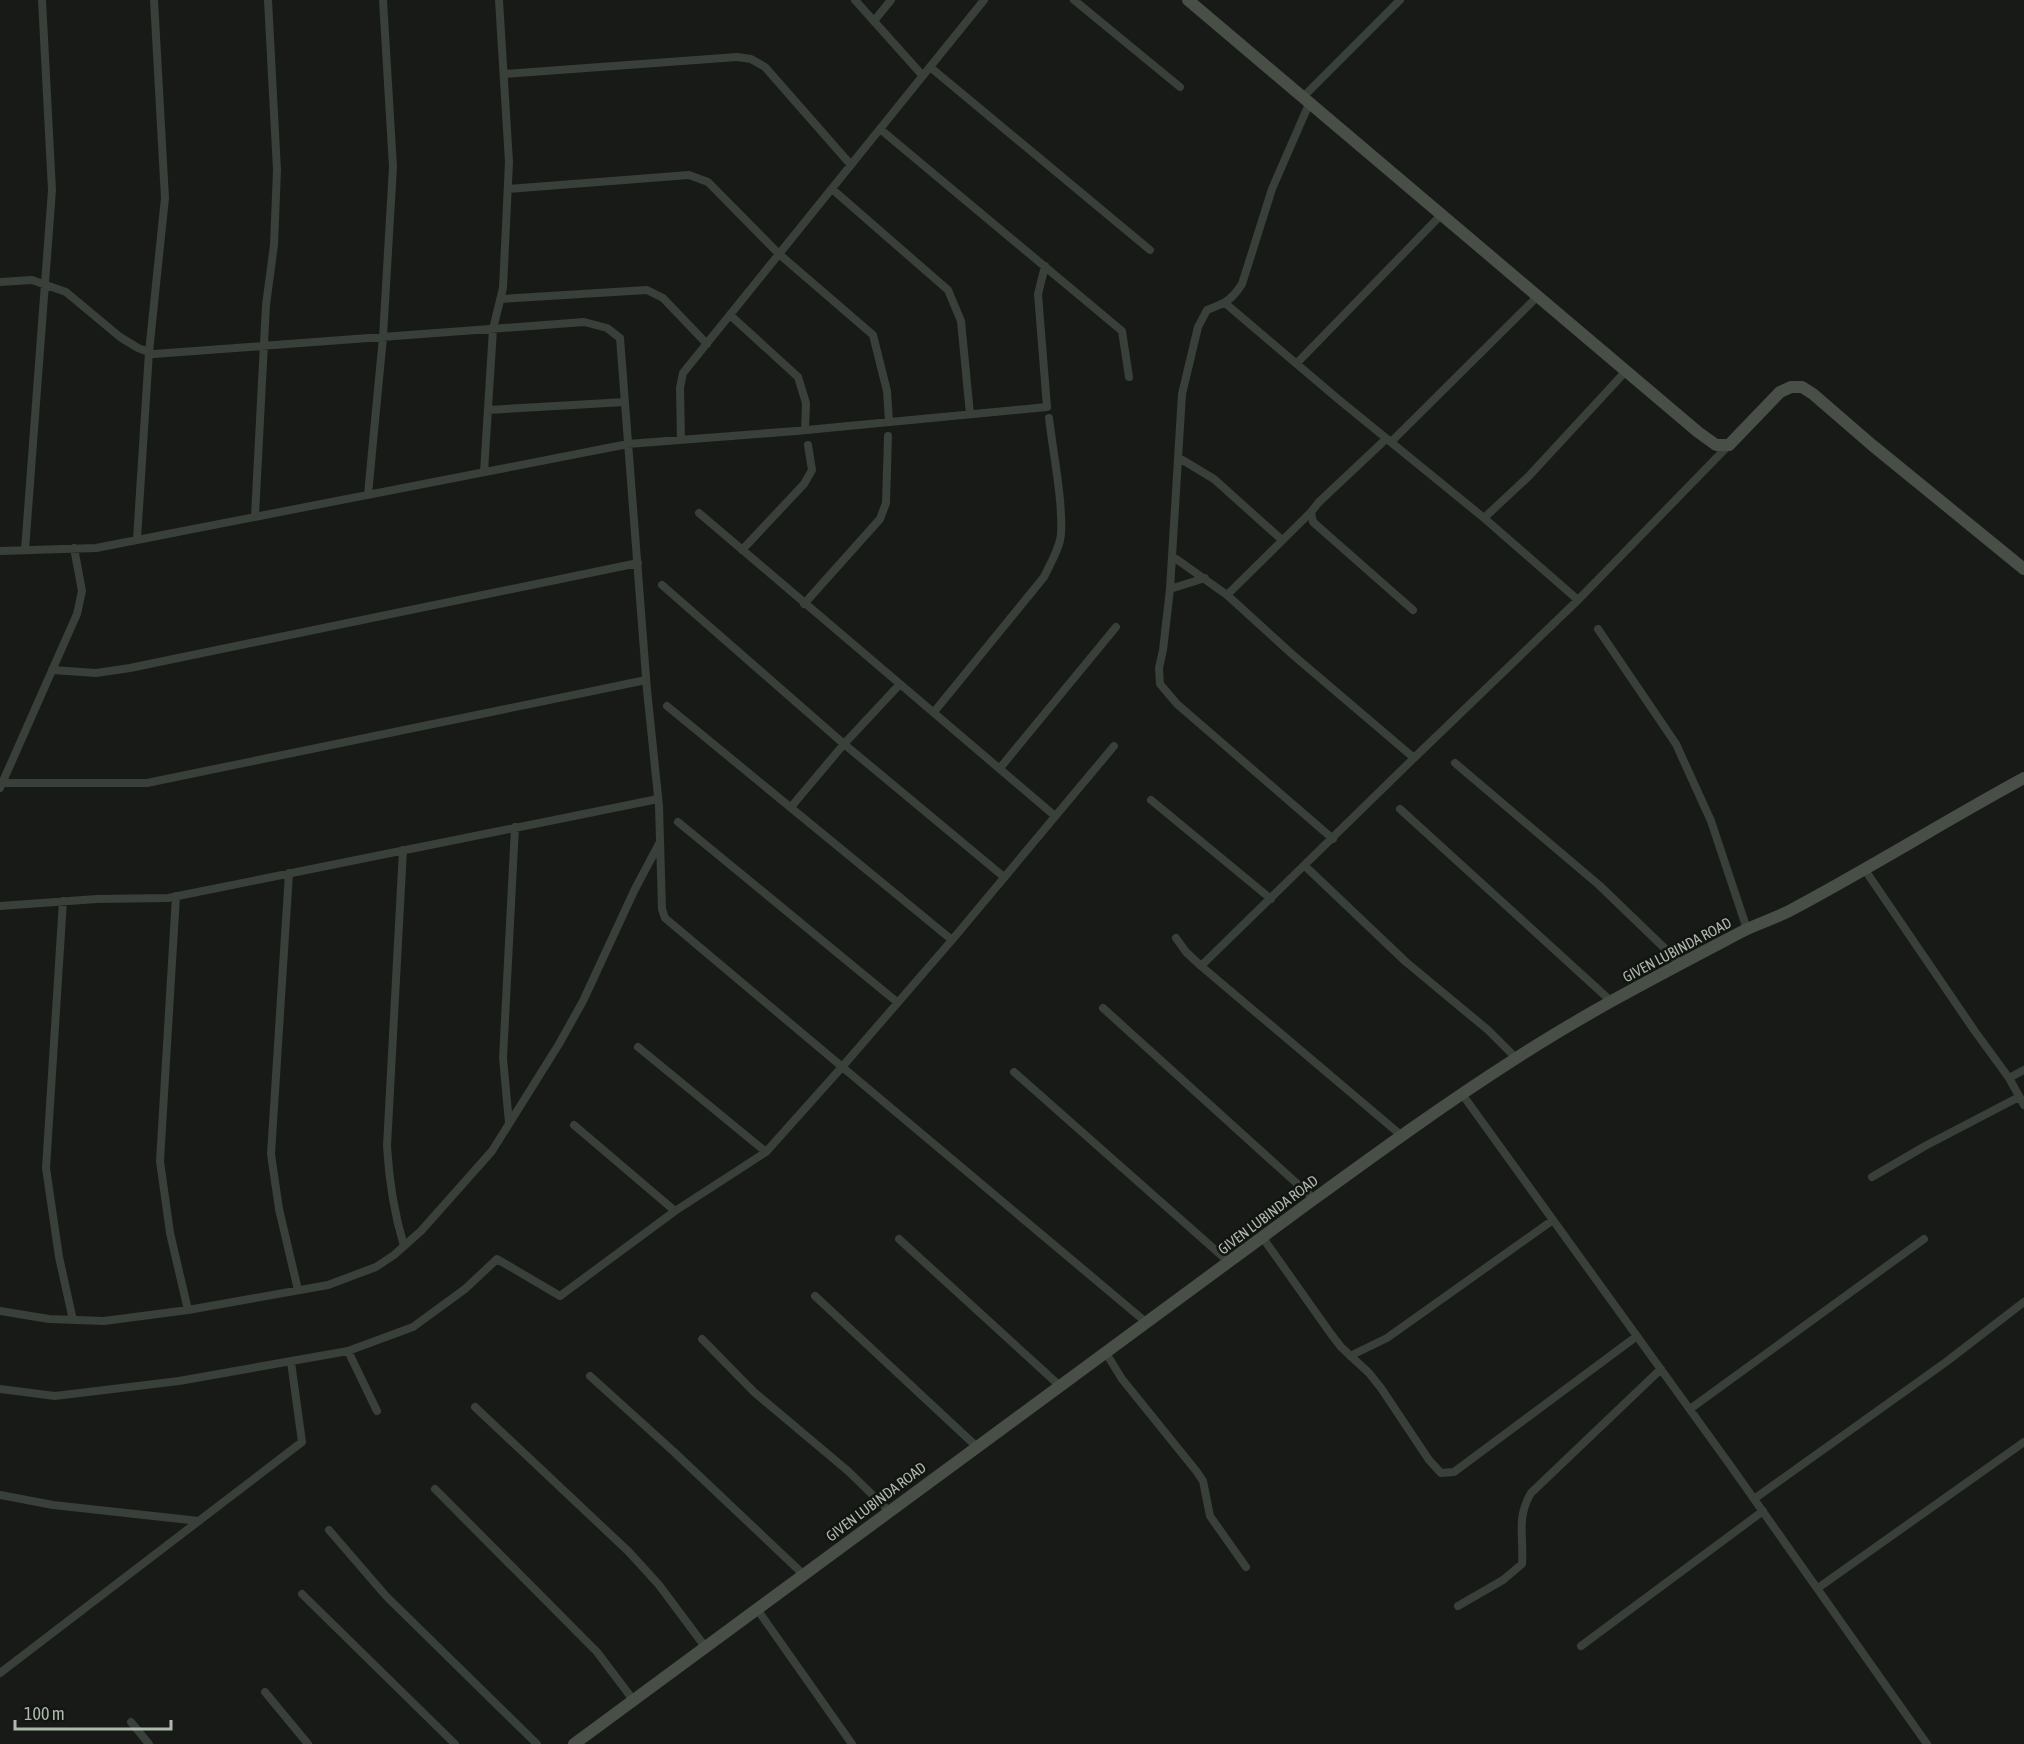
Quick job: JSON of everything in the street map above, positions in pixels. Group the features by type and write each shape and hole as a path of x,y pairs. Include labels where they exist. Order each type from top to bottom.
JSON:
{"street":[{"path":"25,550 52,190 42,0"},
{"path":"137,540 149,352 165,198 154,0"},
{"path":"255,516 264,346 274,245 276,170 268,0"},
{"path":"368,494 383,337 393,167 383,0"},
{"path":"484,472 493,329 503,288 509,162 499,0"},
{"path":"855,0 923,76"},
{"path":"874,21 891,0"},
{"path":"681,440 680,388 683,373 984,0"},
{"path":"1074,0 1180,87"},
{"path":"1188,0 1537,297 1721,449"},
{"path":"1333,838 1177,704 1160,684 1159,668 1170,589 1182,394 1198,327 1207,310 1225,303 1234,296 1242,284 1272,189 1306,101 1400,0"},
{"path":"504,74 737,57 751,59 771,74 851,165"},
{"path":"930,67 1150,250"},
{"path":"880,129 1122,331 1130,376"},
{"path":"508,189 689,175 708,182 779,254 873,334 887,391 889,422"},
{"path":"832,189 948,290 962,321 970,414"},
{"path":"1297,363 1441,215"},
{"path":"0,551 96,548 628,444 1047,407 1038,294 1045,266"},
{"path":"0,282 32,280 66,292 120,337 154,354 584,322 607,328 621,338 646,680 658,799 662,909 670,924 1147,1323"},
{"path":"501,299 647,290 663,298 707,344"},
{"path":"1234,296 1235,312"},
{"path":"1227,595 1319,502 1388,440 1537,297"},
{"path":"1225,303 1484,518 1578,600"},
{"path":"730,315 798,377 806,403 805,430"},
{"path":"1484,518 1528,477 1626,371"},
{"path":"1201,966 1578,600 1721,449 1780,392 1791,387 1802,387 1813,394 1881,453 2024,568"},
{"path":"488,410 625,402"},
{"path":"934,712 1044,577 1052,560 1061,535 1049,418"},
{"path":"804,604 880,519 886,503 888,435"},
{"path":"742,550 804,484 812,470 808,445"},
{"path":"1179,458 1214,480 1282,540"},
{"path":"1311,512 1313,522 1413,610"},
{"path":"699,513 1055,816"},
{"path":"74,548 82,591 77,614 1,786 147,783 646,680"},
{"path":"1172,556 1227,595 1293,655 1414,758"},
{"path":"52,670 96,673 130,668 638,563"},
{"path":"1170,589 1204,578"},
{"path":"662,585 844,744 1004,877"},
{"path":"1000,768 1116,627"},
{"path":"1598,629 1676,744 1711,821 1748,929"},
{"path":"791,807 844,744 900,684"},
{"path":"667,706 952,940"},
{"path":"0,1389 55,1396 179,1381 348,1351 413,1327 465,1289 496,1259 560,1296 675,1211 765,1152 952,940 1114,746"},
{"path":"1455,762 1599,885 1682,965"},
{"name":"GIVEN LUBINDA ROAD","path":"574,1744 1314,1199 1516,1058 1612,1002 1748,929 1788,912 1865,870 1949,819 2024,778"},
{"path":"0,906 176,896 658,799"},
{"path":"1151,800 1271,899"},
{"path":"1400,808 1612,1002"},
{"path":"678,822 897,1002"},
{"path":"509,1124 503,1058 515,827"},
{"path":"0,1311 49,1319 104,1321 188,1310 328,1285 376,1268 421,1231 492,1151 583,1001 630,899 660,842"},
{"path":"403,850 387,1146 389,1183 396,1221 404,1246"},
{"path":"1305,866 1406,962 1488,1030 1516,1058"},
{"path":"1865,870 2009,1078 2024,1105"},
{"path":"288,873 271,1154 279,1209 298,1290"},
{"path":"176,896 160,1161 170,1233 188,1310"},
{"path":"63,901 46,1168 59,1257 73,1320"},
{"path":"1176,938 1186,952 1275,1031 1402,1136"},
{"path":"1103,1008 1314,1199"},
{"path":"638,1047 765,1152"},
{"path":"2009,1078 2024,1070"},
{"path":"1014,1072 1230,1263"},
{"path":"1462,1094 1763,1511 1927,1744"},
{"path":"1872,1177 1925,1146 2019,1097"},
{"path":"574,1125 675,1211"},
{"path":"1350,1356 1387,1338 1554,1220"},
{"path":"1263,1238 1331,1334 1381,1388 1436,1469 1446,1474 1454,1472 1637,1336"},
{"path":"898,1239 1060,1386"},
{"path":"1690,1409 1924,1239"},
{"path":"815,1296 976,1446"},
{"path":"1754,1499 1946,1362 2024,1302"},
{"path":"702,1339 754,1392 848,1470 889,1511"},
{"path":"348,1351 377,1411"},
{"path":"1106,1353 1122,1379 1203,1481 1210,1516 1246,1567"},
{"path":"0,1673 302,1442 291,1362"},
{"path":"1458,1606 1515,1572 1521,1564 1521,1519 1524,1505 1532,1493 1661,1369"},
{"path":"590,1376 803,1574"},
{"path":"476,1407 629,1552 660,1585 706,1648"},
{"path":"1818,1588 2024,1442"},
{"path":"435,1489 597,1652 634,1701"},
{"path":"0,1495 53,1505 200,1521"},
{"path":"1581,1646 1763,1511"},
{"path":"329,1530 386,1596 537,1744"},
{"path":"302,1594 455,1744"},
{"path":"758,1609 852,1744"},
{"path":"265,1692 308,1744"},
{"path":"131,1722 149,1744"}]}
